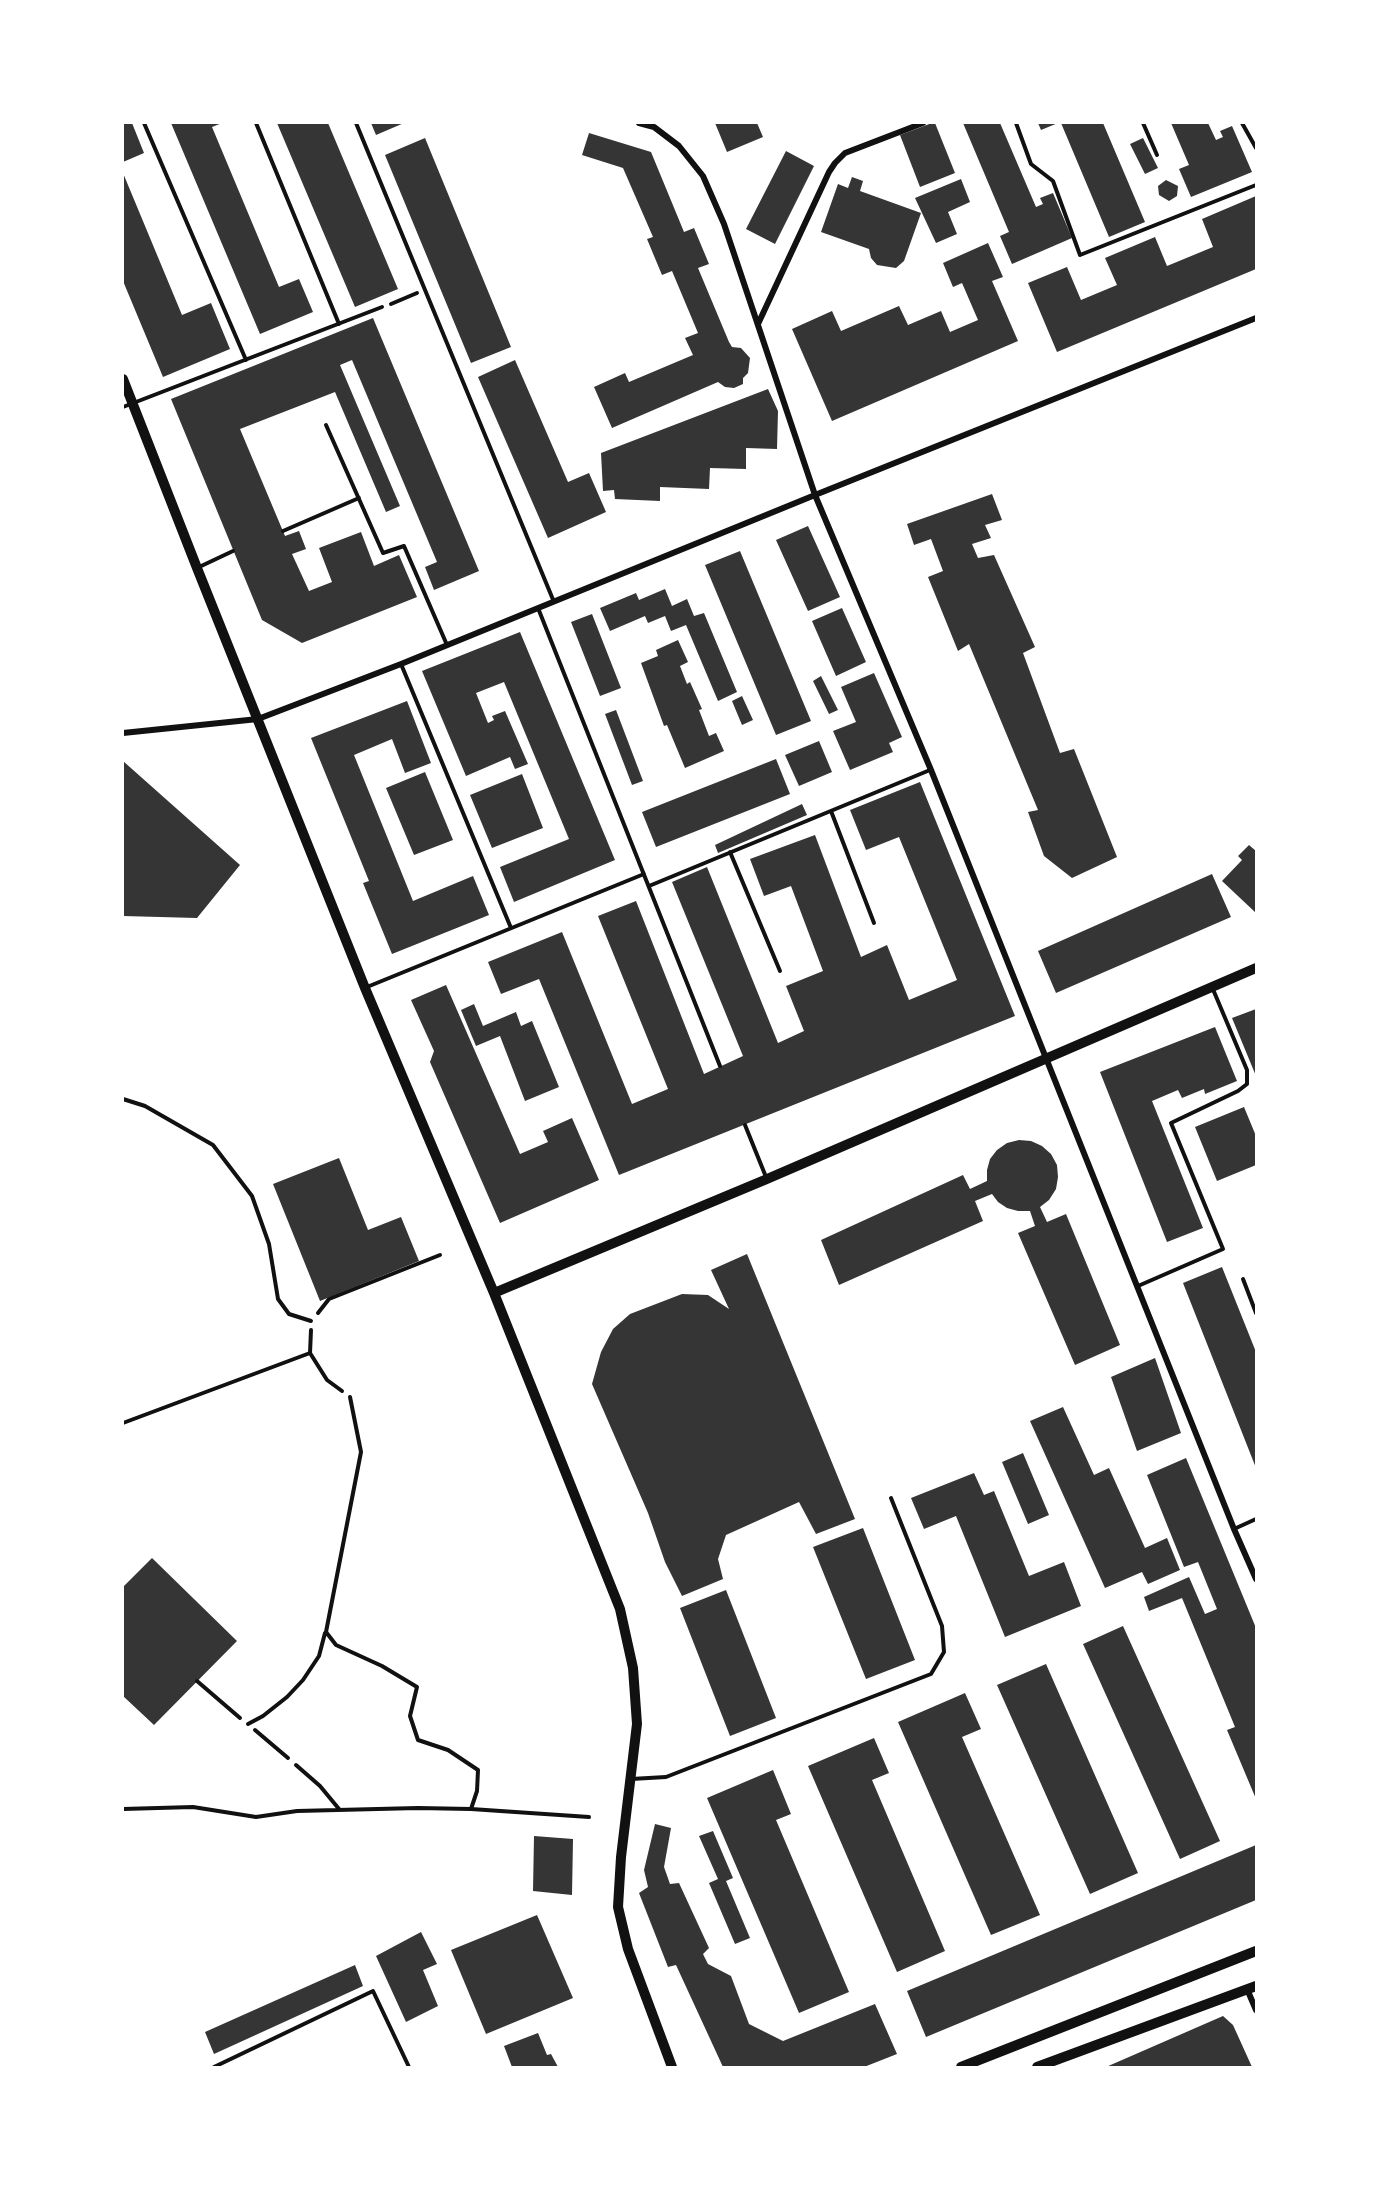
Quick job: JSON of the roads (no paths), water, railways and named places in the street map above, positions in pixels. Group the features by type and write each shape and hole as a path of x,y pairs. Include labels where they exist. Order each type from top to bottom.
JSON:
{"main road":[{"path":"123,379 128,405 197,568 365,988 494,1293 620,1609 633,1668 637,1724 621,1857 618,1907 628,1948 672,2067"},
{"path":"494,1293 766,1179 1256,968"},
{"path":"961,2067 1256,1951"},
{"path":"1045,2066 1252,1988"}],"street":[{"path":"639,123 654,128 679,146 703,176 724,224 815,495 931,770 1256,1579"},
{"path":"758,325 835,163 845,153 923,123"},
{"path":"123,733 258,719 402,664 1256,318"},
{"path":"1252,1988 1256,2010"}],"lane":[{"path":"144,123 246,360"},
{"path":"256,123 339,324"},
{"path":"356,123 554,602"},
{"path":"1016,123 1031,164 1053,181 1080,255 1256,185"},
{"path":"1242,123 1256,148"},
{"path":"128,405 382,308"},
{"path":"326,425 383,553 404,546 447,645"},
{"path":"283,531 359,498"},
{"path":"197,568 233,551"},
{"path":"538,608 720,1066"},
{"path":"402,664 511,928"},
{"path":"649,886 931,770"},
{"path":"831,810 874,923"},
{"path":"730,852 780,971"},
{"path":"365,988 644,874"},
{"path":"1138,1286 1223,1249 1171,1123 1238,1091 1247,1084 1247,1070 1212,987"},
{"path":"123,1100 145,1106 213,1145 252,1196 269,1244 278,1299 289,1314 311,1322"},
{"path":"745,1125 766,1179"},
{"path":"1243,1279 1256,1313"},
{"path":"248,1724 263,1716 287,1697 303,1680 319,1656 326,1632 361,1452 350,1397"},
{"path":"630,1779 666,1777 931,1674 944,1652 942,1626 891,1498"},
{"path":"1234,1529 1256,1518"},
{"path":"326,1632 336,1645 382,1666 417,1687 410,1716 418,1740 448,1750 478,1770 477,1791 471,1809"},
{"path":"296,1765 320,1786 339,1809"},
{"path":"123,1809 193,1807 256,1817 297,1811 339,1809 471,1809 589,1817"},
{"path":"214,2067 372,1991 409,2067"}]}
